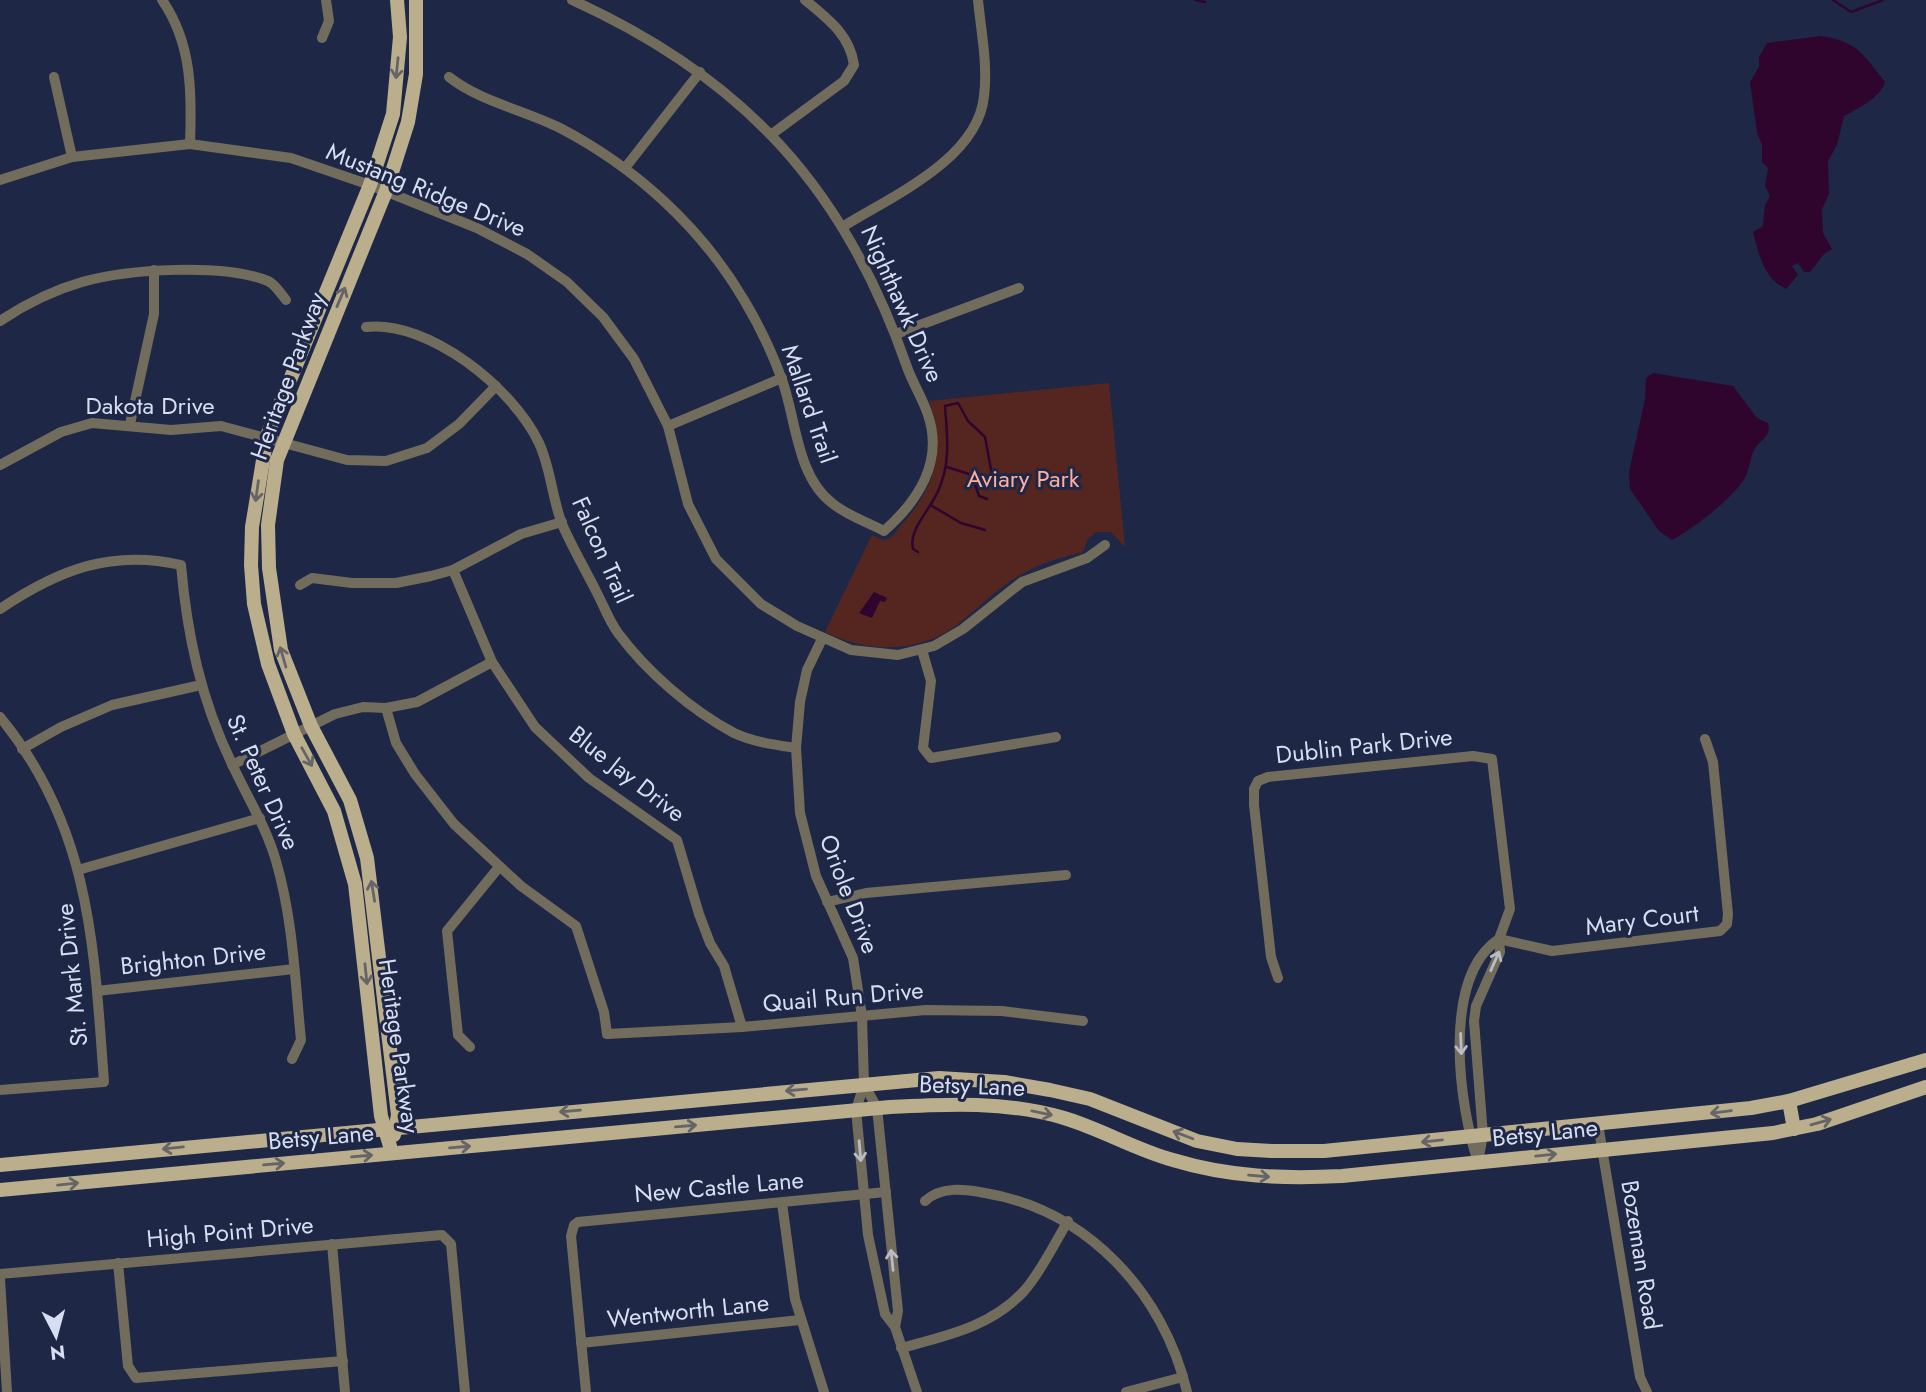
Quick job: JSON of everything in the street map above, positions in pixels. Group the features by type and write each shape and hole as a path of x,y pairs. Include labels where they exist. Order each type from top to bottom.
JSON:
{"main road":[{"name":"Heritage Parkway","path":"392,1153 355,884 334,811 294,734 268,664 254,604 252,527 267,436 370,185 393,114 400,37 397,0"},
{"name":"Heritage Parkway","path":"390,1128 398,1115 367,858 350,800 311,726 281,650 269,568 268,525 277,460 386,191 408,122 416,74 416,0"},
{"name":"Betsy Lane","path":"0,1165 939,1078 1004,1082 1090,1099 1197,1141 1237,1149 1324,1151 1598,1124 1789,1101 1926,1060"},
{"name":"Betsy Lane","path":"0,1190 877,1108 974,1104 1020,1108 1064,1118 1172,1160 1232,1174 1287,1179 1342,1176 1794,1129 1926,1087"},
{"path":"1789,1101 1794,1129"},
{"path":"213,1145 216,1169"}],"street":[{"path":"162,0 186,52 192,93 190,144"},
{"path":"322,38 329,21 326,0"},
{"name":"Nighthawk Drive","path":"572,0 626,25 700,72 772,134 844,226 884,303 930,419 933,447 927,478 908,509 884,530"},
{"path":"772,134 844,81 854,65 852,50 843,33 806,0"},
{"path":"844,226 948,160 971,135 984,98 978,0"},
{"path":"625,168 700,72"},
{"path":"54,77 72,158"},
{"name":"Mallard Trail","path":"449,77 464,89 559,128 625,168 675,212 721,266 761,330 782,378 804,459 814,484 832,503 884,530"},
{"name":"Mustang Ridge Drive","path":"0,180 72,158 190,144 291,158 386,191 497,238 527,254 567,282 603,317 634,359 668,426 688,504 716,559 744,591 761,604 822,639 862,653 898,654 922,650 955,635 1022,582 1087,558 1105,545"},
{"path":"130,424 154,314 154,270"},
{"path":"0,321 21,308 82,282 154,270 204,271 270,282 286,300"},
{"path":"896,334 1019,288"},
{"name":"Falcon Trail","path":"366,327 384,325 429,341 474,366 496,386 523,416 539,442 562,522 617,632 658,677 702,712 736,734 769,744 796,748"},
{"path":"668,426 782,378"},
{"name":"Dakota Drive","path":"0,465 61,432 92,423 130,424 171,430 222,426 267,436 347,460 386,461 427,449 460,424 496,386"},
{"path":"300,585 312,578 352,583 396,583 453,570 521,534 562,522"},
{"name":"St. Peter Drive","path":"0,609 84,566 125,557 181,565 185,611 201,685 232,765 260,818 275,860 288,910 301,1040 292,1059"},
{"name":"Blue Jay Drive","path":"453,570 492,662 535,727 589,778 677,840 699,914 710,943 724,966 742,1027"},
{"name":"Oriole Drive","path":"822,639 807,670 802,690 796,748 803,832 810,862 853,958 862,1016 864,1084 856,1110 864,1195 878,1288 886,1314 895,1327 917,1392"},
{"path":"922,650 930,681 923,748 925,754 931,758 1056,737"},
{"path":"232,765 335,714 363,707 386,709 417,702 492,662"},
{"path":"22,749 61,727 113,705 201,685"},
{"path":"386,709 396,743 415,774 454,824 499,867 447,930 458,1035 470,1047"},
{"name":"St. Mark Drive","path":"0,717 22,749 65,829 78,870 93,935 104,1082 0,1090"},
{"name":"Mary Court","path":"1499,939 1552,951 1720,931 1727,924 1728,914 1713,762 1705,739"},
{"name":"Dublin Park Drive","path":"1278,978 1271,957 1254,805 1254,789 1258,781 1268,777 1473,756 1492,759 1510,909 1499,939 1500,952 1475,1012 1478,1162"},
{"path":"78,870 260,818"},
{"name":"Quail Run Drive","path":"499,867 576,926 604,1012 607,1034 742,1027 926,1010 1002,1011 1083,1021"},
{"path":"827,902 866,893 1066,874"},
{"name":"Dublin Park Drive","path":"1476,1136 1464,1085 1462,1009 1476,969 1490,945 1499,939"},
{"name":"Brighton Drive","path":"97,991 293,969"},
{"path":"1462,1009 1475,1012"},
{"path":"1464,1085 1478,1083"},
{"name":"Oriole Drive","path":"864,1084 877,1108 898,1311 895,1327"},
{"name":"Bozeman Road","path":"1598,1124 1640,1377 1647,1392"},
{"path":"925,1201 935,1191 983,1193 1016,1200 1068,1222 1104,1249 1133,1282 1171,1343 1187,1392"},
{"name":"New Castle Lane","path":"581,1343 572,1242 574,1226 583,1221 886,1192"},
{"path":"782,1203 787,1257 800,1320 824,1392"},
{"path":"901,1348 954,1334 996,1316 1025,1290 1068,1222"},
{"name":"High Point Drive","path":"0,1273 439,1234 449,1240 452,1253 465,1392"},
{"path":"332,1244 345,1392"},
{"path":"118,1263 127,1360 132,1376 141,1379 343,1361"},
{"path":"0,1279 6,1392"},
{"name":"Wentworth Lane","path":"581,1343 800,1320"},
{"path":"581,1343 586,1392"},
{"path":"1126,1392 1184,1377"}],"green space":[{"name":"Aviary Park","path":"1109,383 1125,547 1111,532 1096,532 1088,539 1083,552 1052,561 1013,579 958,624 927,641 876,647 841,639 825,632 872,535 883,540 892,536 914,510 930,481 935,466 937,434 929,401"}],"shaded area":[{"path":"1821,36 1833,38 1859,51 1885,82 1874,98 1844,116 1837,145 1828,161 1829,194 1822,209 1823,233 1832,249 1824,254 1810,272 1804,272 1798,263 1792,266 1798,275 1786,289 1767,272 1753,232 1763,226 1765,205 1770,196 1765,186 1768,168 1762,162 1762,145 1757,133 1750,82 1759,67 1759,57 1767,43"},
{"path":"1653,373 1733,386 1757,418 1768,423 1769,428 1767,435 1756,446 1745,477 1737,489 1710,514 1672,540 1659,531 1630,489 1629,472 1645,399 1646,378"},
{"path":"874,592 887,598 885,602 880,601 872,618 859,613"}],"waterway":[{"path":"1195,0 1205,2"},
{"path":"1833,0 1851,12 1883,0"},
{"path":"918,552 913,549 914,534 943,479 947,448 945,406 958,403 968,421 985,437 992,475"},
{"path":"947,467 972,475 979,496 987,499"},
{"path":"932,506 961,523 985,530"}]}
